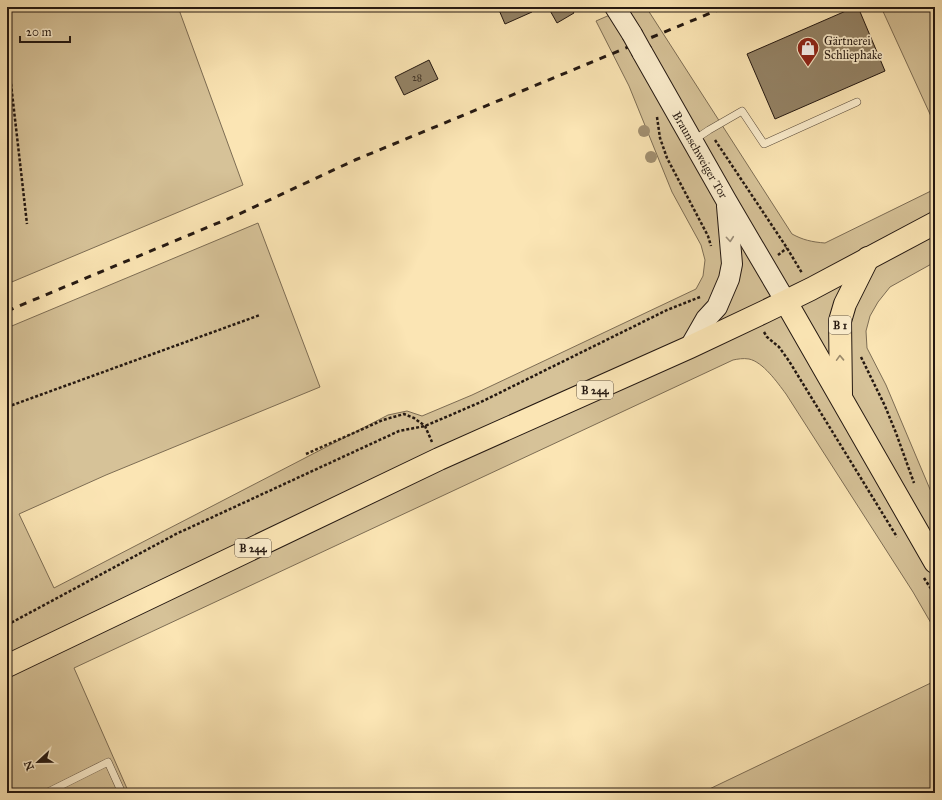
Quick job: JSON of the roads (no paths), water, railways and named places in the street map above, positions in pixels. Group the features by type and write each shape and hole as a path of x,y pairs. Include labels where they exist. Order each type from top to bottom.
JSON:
{"main road":[{"name":"Braunschweiger Tor","path":"616,7 786,302"},
{"path":"690,347 706,319 716,307 729,279 732,264 726,200"},
{"path":"786,302 935,223"},
{"name":"B 1","path":"841,397 840,321 845,304 868,258"},
{"name":"B 244","path":"7,666 439,459 690,347 786,302"},
{"name":"B 1","path":"786,302 841,397 927,567"}],"lane":[{"path":"692,141 708,130 742,111 764,144 857,102"},
{"path":"46,793 108,762 122,793"}],"railway":[{"path":"7,311 237,215 355,160 725,7"}],"place":[{"name":"Gärtnerei Schliephake","path":"808,68"}]}
